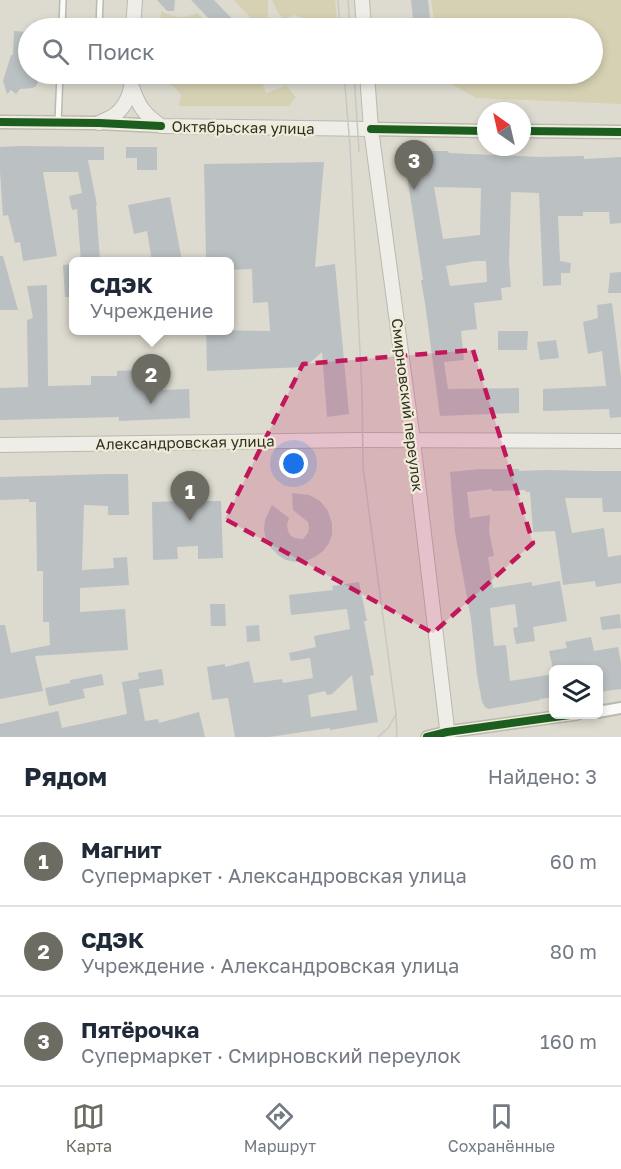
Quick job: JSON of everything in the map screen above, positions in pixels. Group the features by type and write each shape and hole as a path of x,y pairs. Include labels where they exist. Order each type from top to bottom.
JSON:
{"main road":[{"path":"134,18 135,0"},
{"path":"362,0 363,18"},
{"path":"99,123 116,114 127,100 131,84"},
{"path":"133,84 135,97 146,116 161,126"},
{"name":"Смирновский переулок","path":"368,84 371,129 413,441 447,735"},
{"name":"Октябрьская улица","path":"161,126 371,129"},
{"name":"Александровская улица","path":"0,445 356,440 621,441"}],"street":[{"name":"Октябрьская улица","path":"0,122 161,126"},
{"name":"Октябрьская улица","path":"371,129 477,131"},
{"path":"531,131 621,132"},
{"path":"603,710 621,708"},
{"path":"427,737 549,719"}],"lane":[{"path":"62,18 63,0"},
{"path":"99,18 100,0"},
{"path":"58,122 60,84"}],"highlighted area":[{"path":"473,350 533,543 433,633 225,519 303,364"}],"shaded area":[{"path":"234,0 268,0 268,18 251,18"},
{"path":"272,0 335,0 337,18 302,18 294,15 283,18"},
{"path":"431,0 621,0 621,104 476,98 452,84 603,84 603,18 434,18"},
{"path":"161,11 179,17 197,13 202,18 161,18"},
{"path":"168,84 263,84 266,93 286,86 296,97 289,106 179,106 181,95 173,86"}],"building":[{"path":"157,0 175,0 174,11 167,11"},
{"path":"191,0 214,0 231,18 208,18"},
{"path":"411,0 428,0 430,18 413,18"},
{"path":"14,31 18,31 18,84 37,84 33,88 20,89 16,94 11,90 7,94 3,81 11,55 13,55"},
{"path":"0,147 104,147 104,160 88,160 97,205 100,257 81,257 77,209 72,210 69,196 82,193 78,172 43,172 57,256 23,261 20,242 15,243 8,215 3,216"},
{"path":"126,147 157,147 157,170 137,170 137,158 126,158"},
{"path":"410,151 448,151 449,153 477,156 584,156 584,159 621,157 621,223 610,224 609,212 583,212 583,216 558,216 560,261 571,263 570,273 561,273 561,285 543,286 539,193 511,192 509,262 511,287 501,288 502,300 474,303 477,329 461,331 464,360 444,362 448,389 519,388 519,413 440,416 421,280 423,280 404,155","holes":["434,187 481,188 480,235 443,239","486,261 487,282 450,286 446,266"]},
{"path":"324,162 315,267 335,264 349,414 327,417 322,352 305,367 207,371 206,335 234,335 234,330 270,331 268,302 253,303 252,269 234,270 234,257 206,257 204,164"},
{"path":"170,197 181,257 151,257 147,231 134,234 128,205"},
{"path":"0,256 3,256 18,310 0,310"},
{"path":"69,264 69,297 65,297 63,265"},
{"path":"621,272 621,293 608,293 610,273"},
{"path":"47,285 48,386 91,385 91,376 117,376 117,371 163,369 163,390 189,389 190,418 119,421 119,417 0,420 0,388 28,387 27,320 33,318 27,286"},
{"path":"612,303 621,377 621,417 610,418 609,409 543,411 543,389 606,386 602,351 588,354 583,322 598,318 597,305"},
{"path":"498,331 528,331 527,350 498,350"},
{"path":"556,340 559,358 540,360 537,342"},
{"path":"480,469 621,471 621,512 603,512 602,498 565,498 572,533 604,528 608,557 621,555 621,583 596,587 595,581 563,585 555,531 533,532 530,492 525,490 492,491 492,489 467,492 470,518 490,515 489,531 494,556 488,557 493,588 532,582 532,586 560,581 567,621 533,627 535,641 516,644 513,628 518,627 515,604 490,608 494,646 506,645 510,681 549,675 549,698 489,709 482,702 471,619 455,532 450,472"},
{"path":"128,474 129,515 108,515 108,506 84,505 82,570 114,568 113,558 127,557 129,585 80,588 80,612 125,609 128,650 35,656 43,691 0,699 0,625 5,625 11,653 50,645 49,622 43,622 43,571 37,571 36,502 29,502 29,499 0,500 0,477"},
{"path":"292,493 309,495 320,501 328,511 332,524 329,543 323,551 306,561 286,560 271,548 266,540 265,520 272,505 289,518 287,525 291,536 303,539 308,533 308,522 293,510"},
{"path":"221,501 223,558 198,559 198,546 177,547 178,559 153,560 152,502"},
{"path":"359,582 367,621 364,621 374,675 370,676 378,722 269,737 235,737 228,698 212,700 207,667 225,664 225,667 249,661 254,683 282,679 283,683 313,678 310,658 291,661 289,653 316,647 314,636 350,629 347,609 291,615 289,595 333,590 332,586","holes":["352,675 357,710 311,717 308,695 325,691 327,695 332,694"]},
{"path":"210,604 225,604 226,626 211,626"},
{"path":"620,614 621,628 602,630 600,617"},
{"path":"259,625 260,641 247,642 246,626"},
{"path":"591,637 594,651 618,647 621,663 621,689 603,691 603,665 552,665 549,651 567,648 565,642"},
{"path":"162,669 164,685 139,689 145,721 158,719 159,723 199,712 205,737 0,737 0,724 58,711 62,728 127,714 122,682 139,679 138,673"},
{"path":"102,674 104,685 83,689 85,698 49,706 45,688 70,683 70,680"}],"tram line":[{"path":"338,0 339,18"},
{"path":"348,0 349,18"},
{"path":"345,84 362,392 363,467 396,714 397,737"},
{"path":"355,84 359,151"},
{"path":"378,737 389,727 396,714"}],"cycle path":[{"path":"0,122 161,126"},
{"path":"371,129 477,131"},
{"path":"531,131 621,132"},
{"path":"427,737 447,732 549,718"}],"place":[{"name":"Пятёрочка","path":"414,190"},
{"name":"СДЭК","path":"151,404"},
{"name":"Магнит","path":"190,521"}]}
